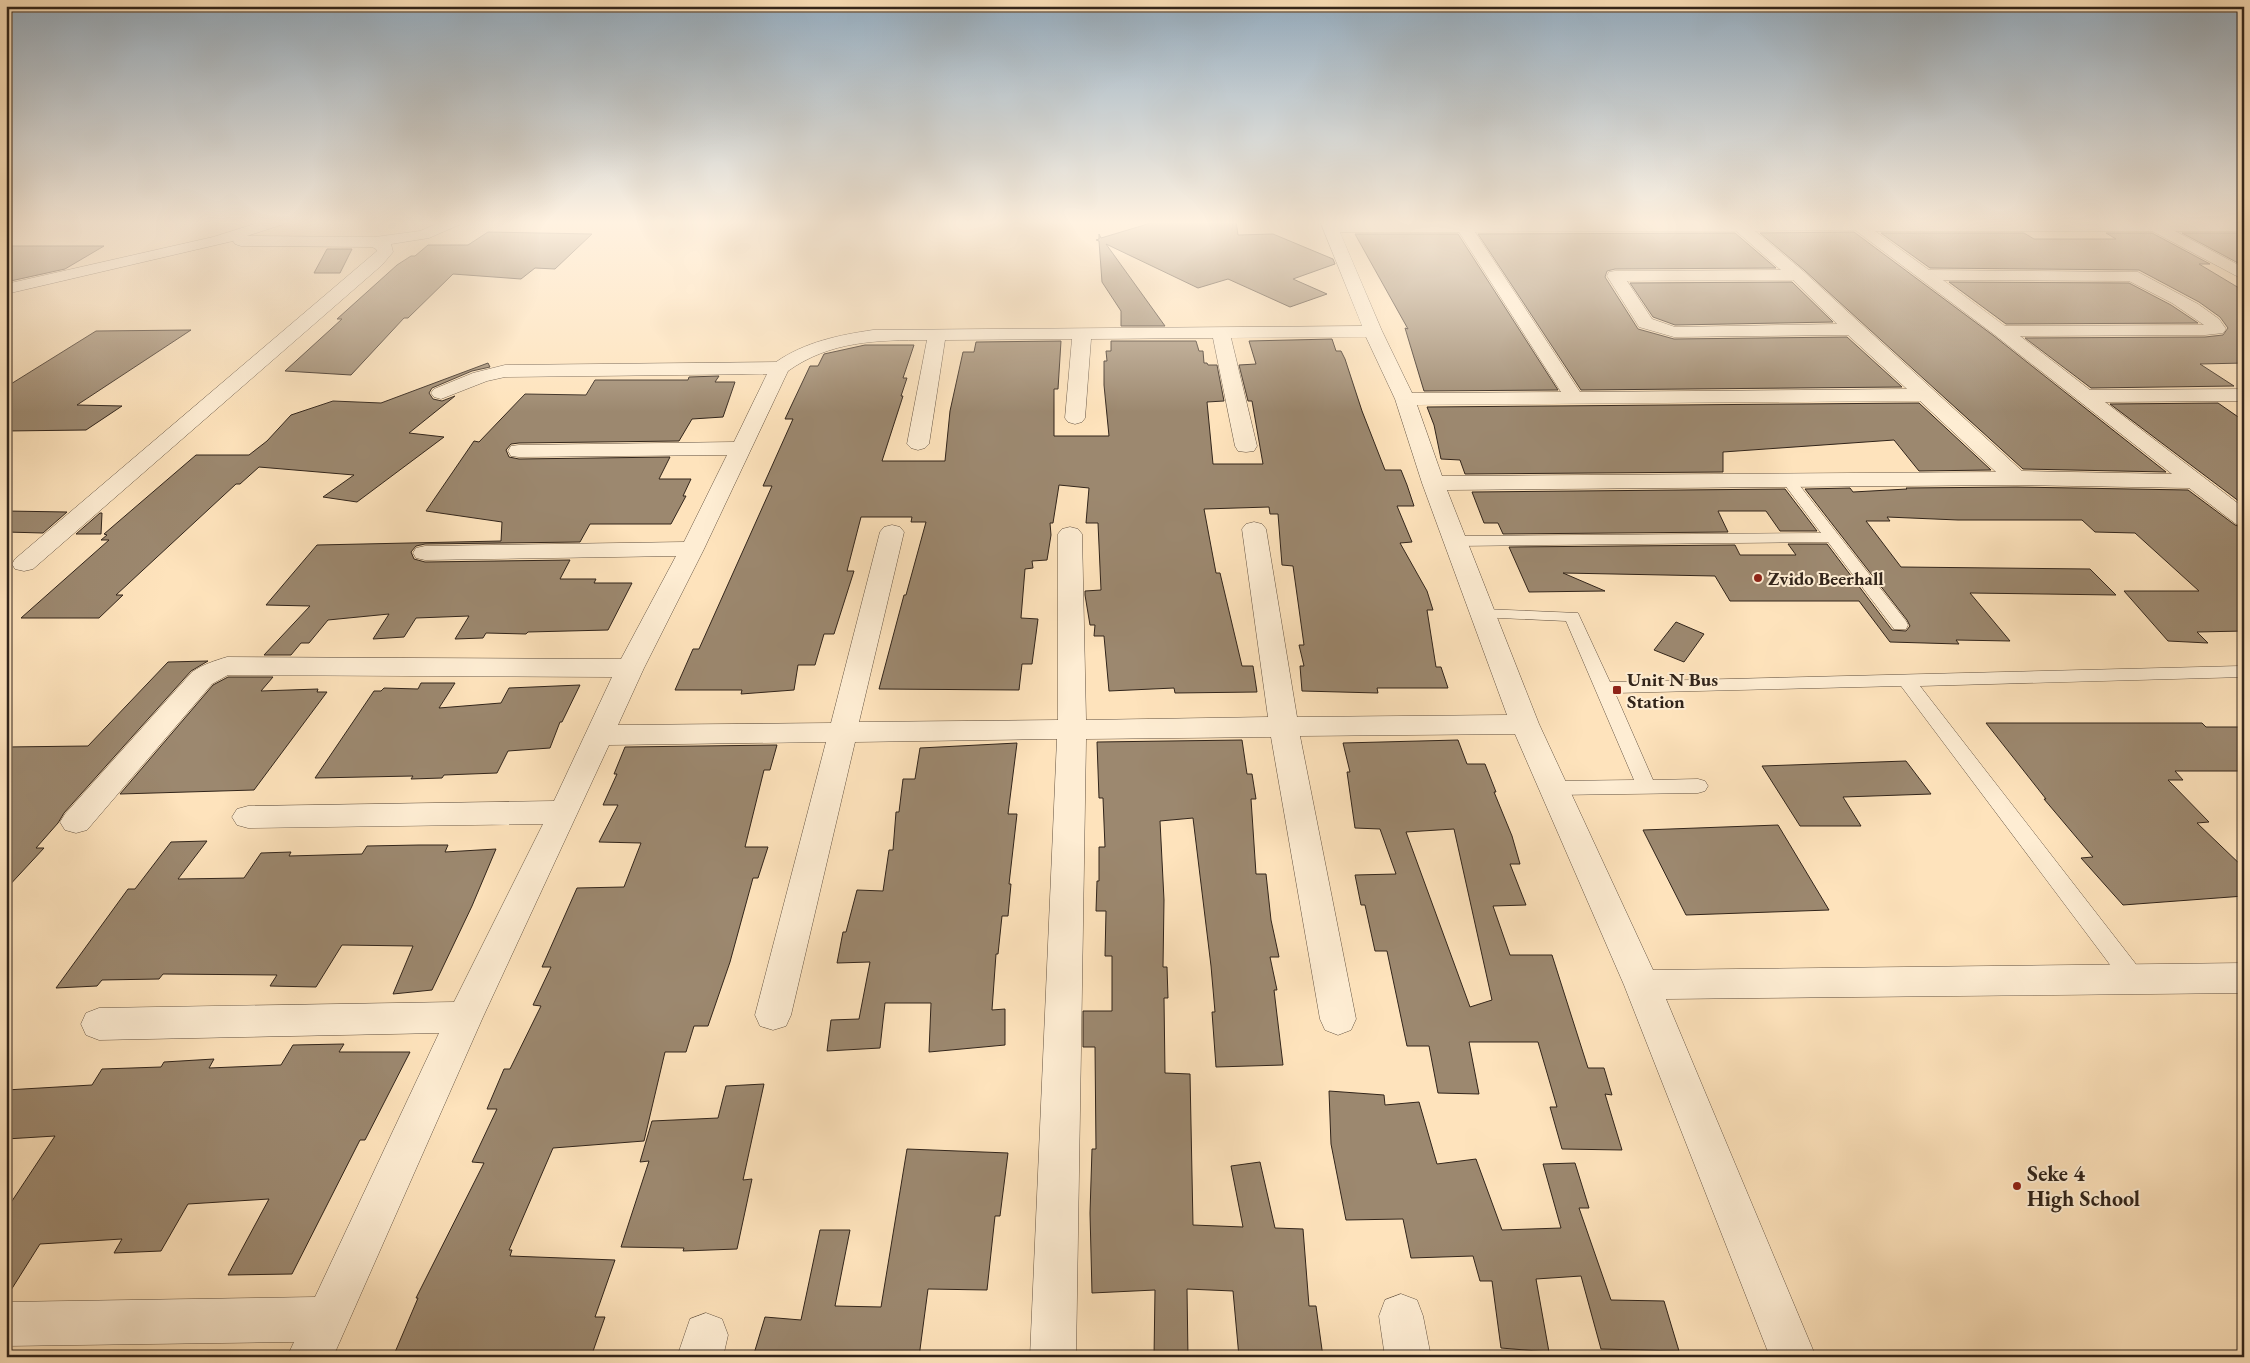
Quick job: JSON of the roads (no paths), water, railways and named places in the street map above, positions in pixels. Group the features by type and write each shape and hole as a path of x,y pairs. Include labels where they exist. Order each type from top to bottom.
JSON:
{"street":[{"path":"6,289 25,285"},
{"path":"24,564 350,285"},
{"path":"1354,285 1373,331 1405,398 1432,483 1525,724 1642,985 1793,1357"},
{"path":"1501,285 1574,397"},
{"path":"1620,285 1645,323 1674,332 1853,329"},
{"path":"1807,285 1924,395 2016,478"},
{"path":"1938,285 2002,331 2192,481 2244,519"},
{"path":"2002,331 2217,329 2215,324 2192,308 2152,285"},
{"path":"6,1324 318,1338 465,1017 564,812 630,668 692,549 780,368 793,358 840,340 873,335 1373,331"},
{"path":"918,444 937,333"},
{"path":"1075,418 1082,333"},
{"path":"1221,333 1246,446"},
{"path":"441,393 487,374 505,371 780,368"},
{"path":"1405,398 1924,395"},
{"path":"2086,396 2243,396"},
{"path":"519,451 740,448"},
{"path":"1432,483 2016,478 2192,481"},
{"path":"1254,529 1284,726 1338,1019"},
{"path":"773,1015 892,532"},
{"path":"1053,1357 1072,729 1070,534"},
{"path":"425,553 692,549"},
{"path":"76,822 202,678 214,670 227,666 630,668"},
{"path":"600,735 1525,724"},
{"path":"248,817 564,812"},
{"path":"1642,985 2244,978"},
{"path":"99,1024 465,1017"}],"lane":[{"path":"1788,480 1900,625"},
{"path":"1455,541 1832,537"},
{"path":"1483,614 1572,616 1646,786"},
{"path":"1603,688 2240,672"},
{"path":"1906,680 2134,979"},
{"path":"1554,788 1698,786"}],"place":[{"name":"Zvido Beerhall","path":"1758,578"},
{"name":"Unit N Bus Station","path":"1617,690"},
{"name":"Seke 4 High School","path":"2017,1186"}]}
